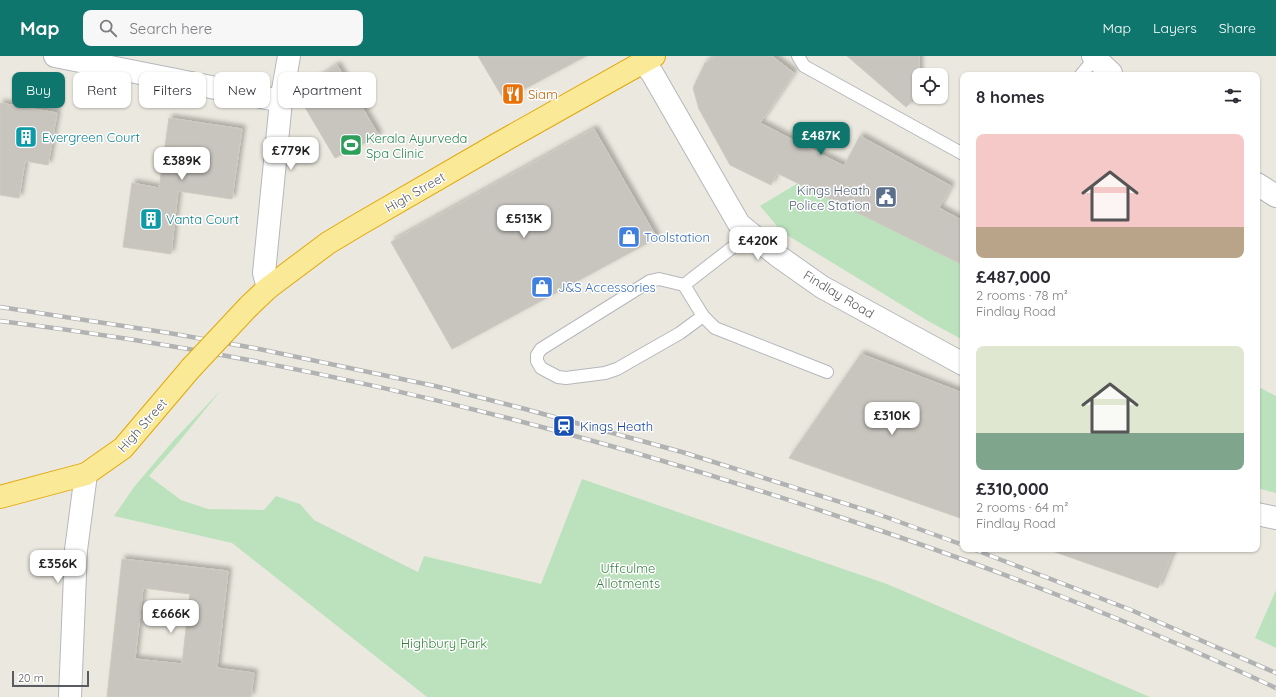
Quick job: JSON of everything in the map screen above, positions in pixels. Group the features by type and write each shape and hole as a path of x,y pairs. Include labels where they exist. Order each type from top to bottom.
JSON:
{"highway":[{"name":"High Street","path":"86,474 123,448 191,368 249,306 268,288 328,243 496,145 648,59"},
{"path":"0,497 86,474"}],"street":[{"path":"55,56 278,100"},
{"path":"286,72 289,56"},
{"path":"1094,57 1110,72"},
{"name":"Findlay Road","path":"648,59 652,73 740,224 778,256 822,287 960,362"},
{"path":"268,288 264,273 280,108"},
{"path":"1260,186 1276,196"},
{"path":"70,697 76,550 86,474"},
{"path":"1260,515 1276,518"}],"lane":[{"path":"798,56 804,66 960,152"},
{"path":"1083,72 1094,57"},
{"path":"684,285 751,233"},
{"path":"704,316 680,334 617,369 605,373 566,378 558,377 541,368 537,361 536,355 541,349 650,281 659,279 684,285 704,316 715,328 827,372"}],"green space":[{"path":"798,183 960,264 960,338 928,321 782,232 760,206"},
{"path":"1260,388 1276,396 1276,493 1260,489"},
{"name":"Uffculme Allotments","path":"221,390 149,476 181,500 208,509 264,510 276,496 300,504 314,520 418,572 424,556 541,584 582,479 887,584 1150,697 427,697 232,543 114,516 134,487 173,441"},
{"path":"1276,590 1276,648 1255,638"}],"building":[{"path":"478,56 586,56 504,100"},
{"name":"Kings Heath Police Station","path":"716,56 772,56 794,73 760,123 844,166 860,136 951,186 939,208 960,219 960,264 777,173 771,185 730,165 699,109 693,88 705,63"},
{"path":"847,56 919,56 919,68 912,68 912,101 906,107"},
{"path":"337,65 341,72 327,72"},
{"name":"Evergreen Court","path":"0,103 12,105 12,108 28,108 57,113 48,165 25,161 19,198 0,195"},
{"path":"305,108 362,108 379,136 335,158"},
{"path":"169,118 242,129 232,199 178,191 171,254 123,247 132,183 159,188"},
{"path":"594,129 657,238 452,349 391,242"},
{"path":"861,354 960,392 960,518 789,458"},
{"path":"1055,552 1173,552 1158,588"},
{"path":"122,559 228,571 217,668 254,673 251,697 107,697","holes":["143,588 190,594 182,664 135,659"]}],"railway":[{"path":"0,307 169,333 254,348 435,386 682,452 875,513 960,544"},
{"path":"0,321 214,353 319,374 425,398 634,452 840,517 1006,575 1169,640 1276,688"},
{"path":"981,552 1131,610 1276,673"}],"place":[{"name":"Siam","path":"513,94"},
{"name":"Evergreen Court","path":"26,137"},
{"name":"Kerala Ayurveda Spa Clinic","path":"351,145"},
{"name":"Kings Heath Police Station","path":"886,197"},
{"name":"Vanta Court","path":"151,219"},
{"name":"Toolstation","path":"629,237"},
{"name":"J&S Accessories","path":"542,287"},
{"name":"Kings Heath","path":"564,426"}],"park label":[{"name":"Highbury Park","path":"444,643"}]}
